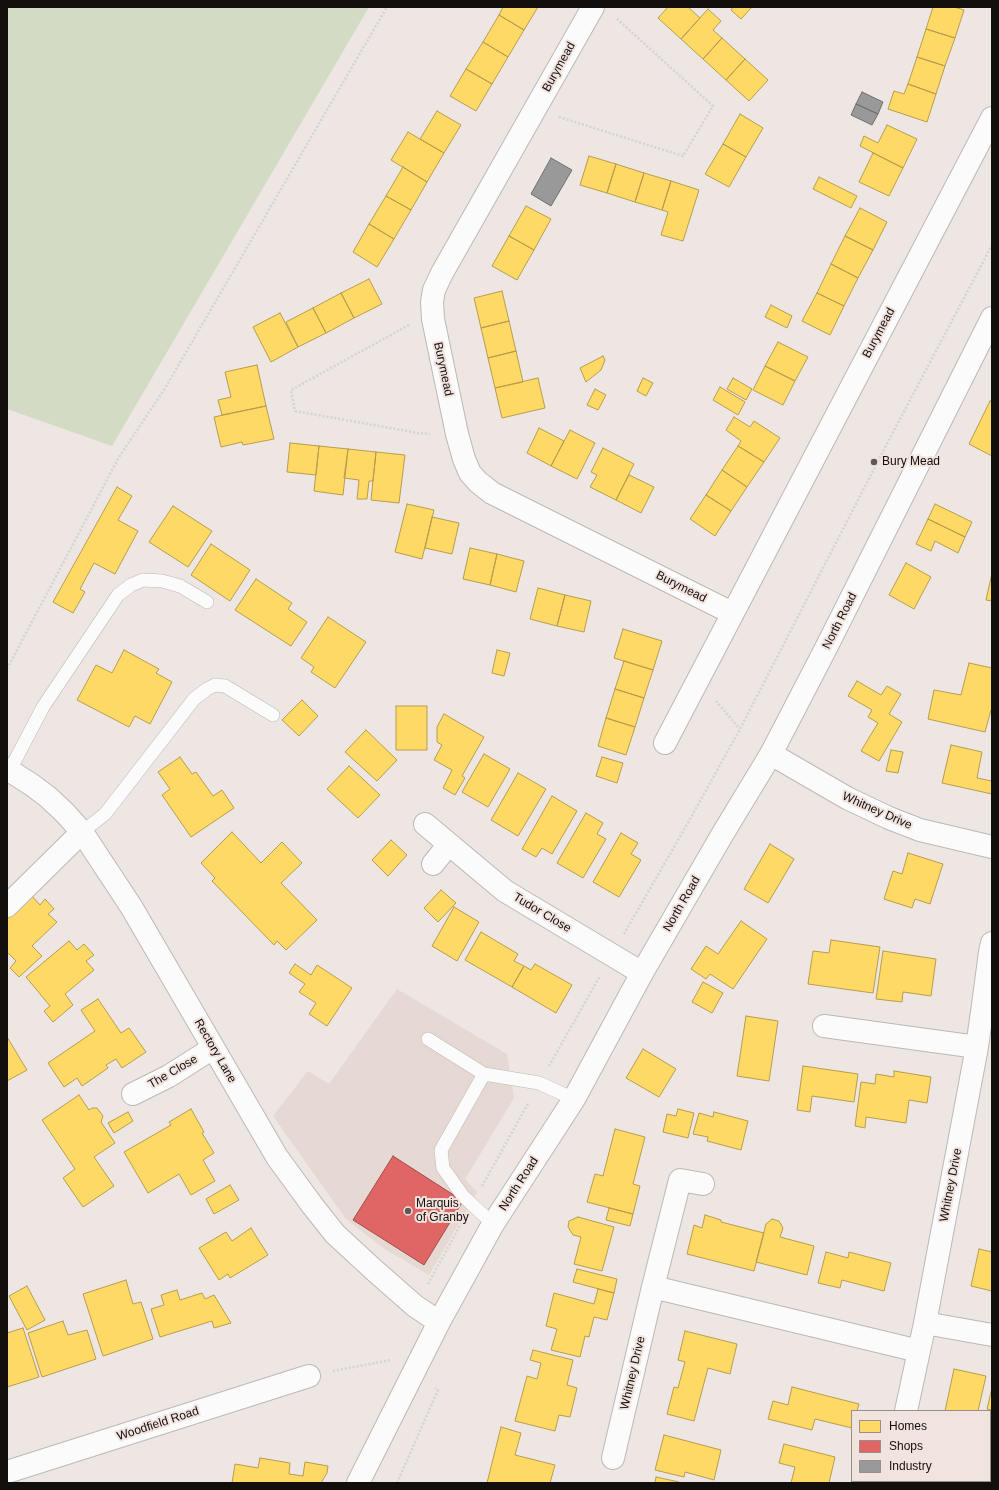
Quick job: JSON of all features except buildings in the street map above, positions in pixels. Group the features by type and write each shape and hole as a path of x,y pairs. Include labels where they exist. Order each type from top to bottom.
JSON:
{"street":[{"name":"Burymead","path":"603,11 536,110 442,273 434,290 432,302 433,319 457,434 464,459 470,473 478,482 492,492 732,613"},
{"name":"Burymead","path":"665,743 992,118"},
{"name":"North Road","path":"358,1483 439,1322 494,1224 574,1098 642,973 771,754 992,318"},
{"name":"Whitney Drive","path":"771,754 847,798 890,818 920,830 992,847"},
{"name":"Rectory Lane","path":"8,770 48,797 82,832 132,908 277,1157 312,1205 335,1234 415,1306 439,1322"},
{"name":"Tudor Close","path":"425,824 505,891 642,973"},
{"path":"7,906 82,832"},
{"path":"433,864 449,844"},
{"name":"Whitney Drive","path":"906,1410 925,1323 977,1047 988,1005 990,952 992,943"},
{"path":"824,1026 977,1047"},
{"name":"The Close","path":"133,1094 168,1076 213,1048"},
{"name":"Whitney Drive","path":"613,1458 680,1180 703,1184"},
{"path":"653,1287 919,1351"},
{"path":"925,1323 992,1335"},
{"name":"Woodfield Road","path":"7,1472 309,1376"}],"lane":[{"path":"8,770 43,707 118,595 131,585 143,580 162,581 180,586 207,602"},
{"path":"82,832 105,814 194,699 208,689 215,685 225,686 273,715"},
{"path":"428,1039 484,1074 539,1083 574,1098"},
{"path":"484,1074 441,1150 443,1168 463,1196 494,1224"}],"path":[{"path":"7,669 119,457 164,390 387,7"},
{"path":"536,110 683,156 713,106 603,11"},
{"path":"415,1306 539,1083 740,729 893,431 992,245"},
{"path":"433,319 417,321 291,390 295,411 418,433 457,434"},
{"path":"698,679 740,729"},
{"path":"309,1376 394,1360"},
{"path":"397,1483 438,1390"}],"shaded area":[{"path":"397,989 507,1054 514,1098 465,1179 477,1192 429,1275 383,1248 346,1219 273,1116 308,1071 329,1084"}],"green space":[{"path":"7,7 369,7 112,446 7,409"}],"place":[{"name":"Bury Mead","path":"874,462"},
{"name":"Marquis of Granby","path":"408,1211"}]}
